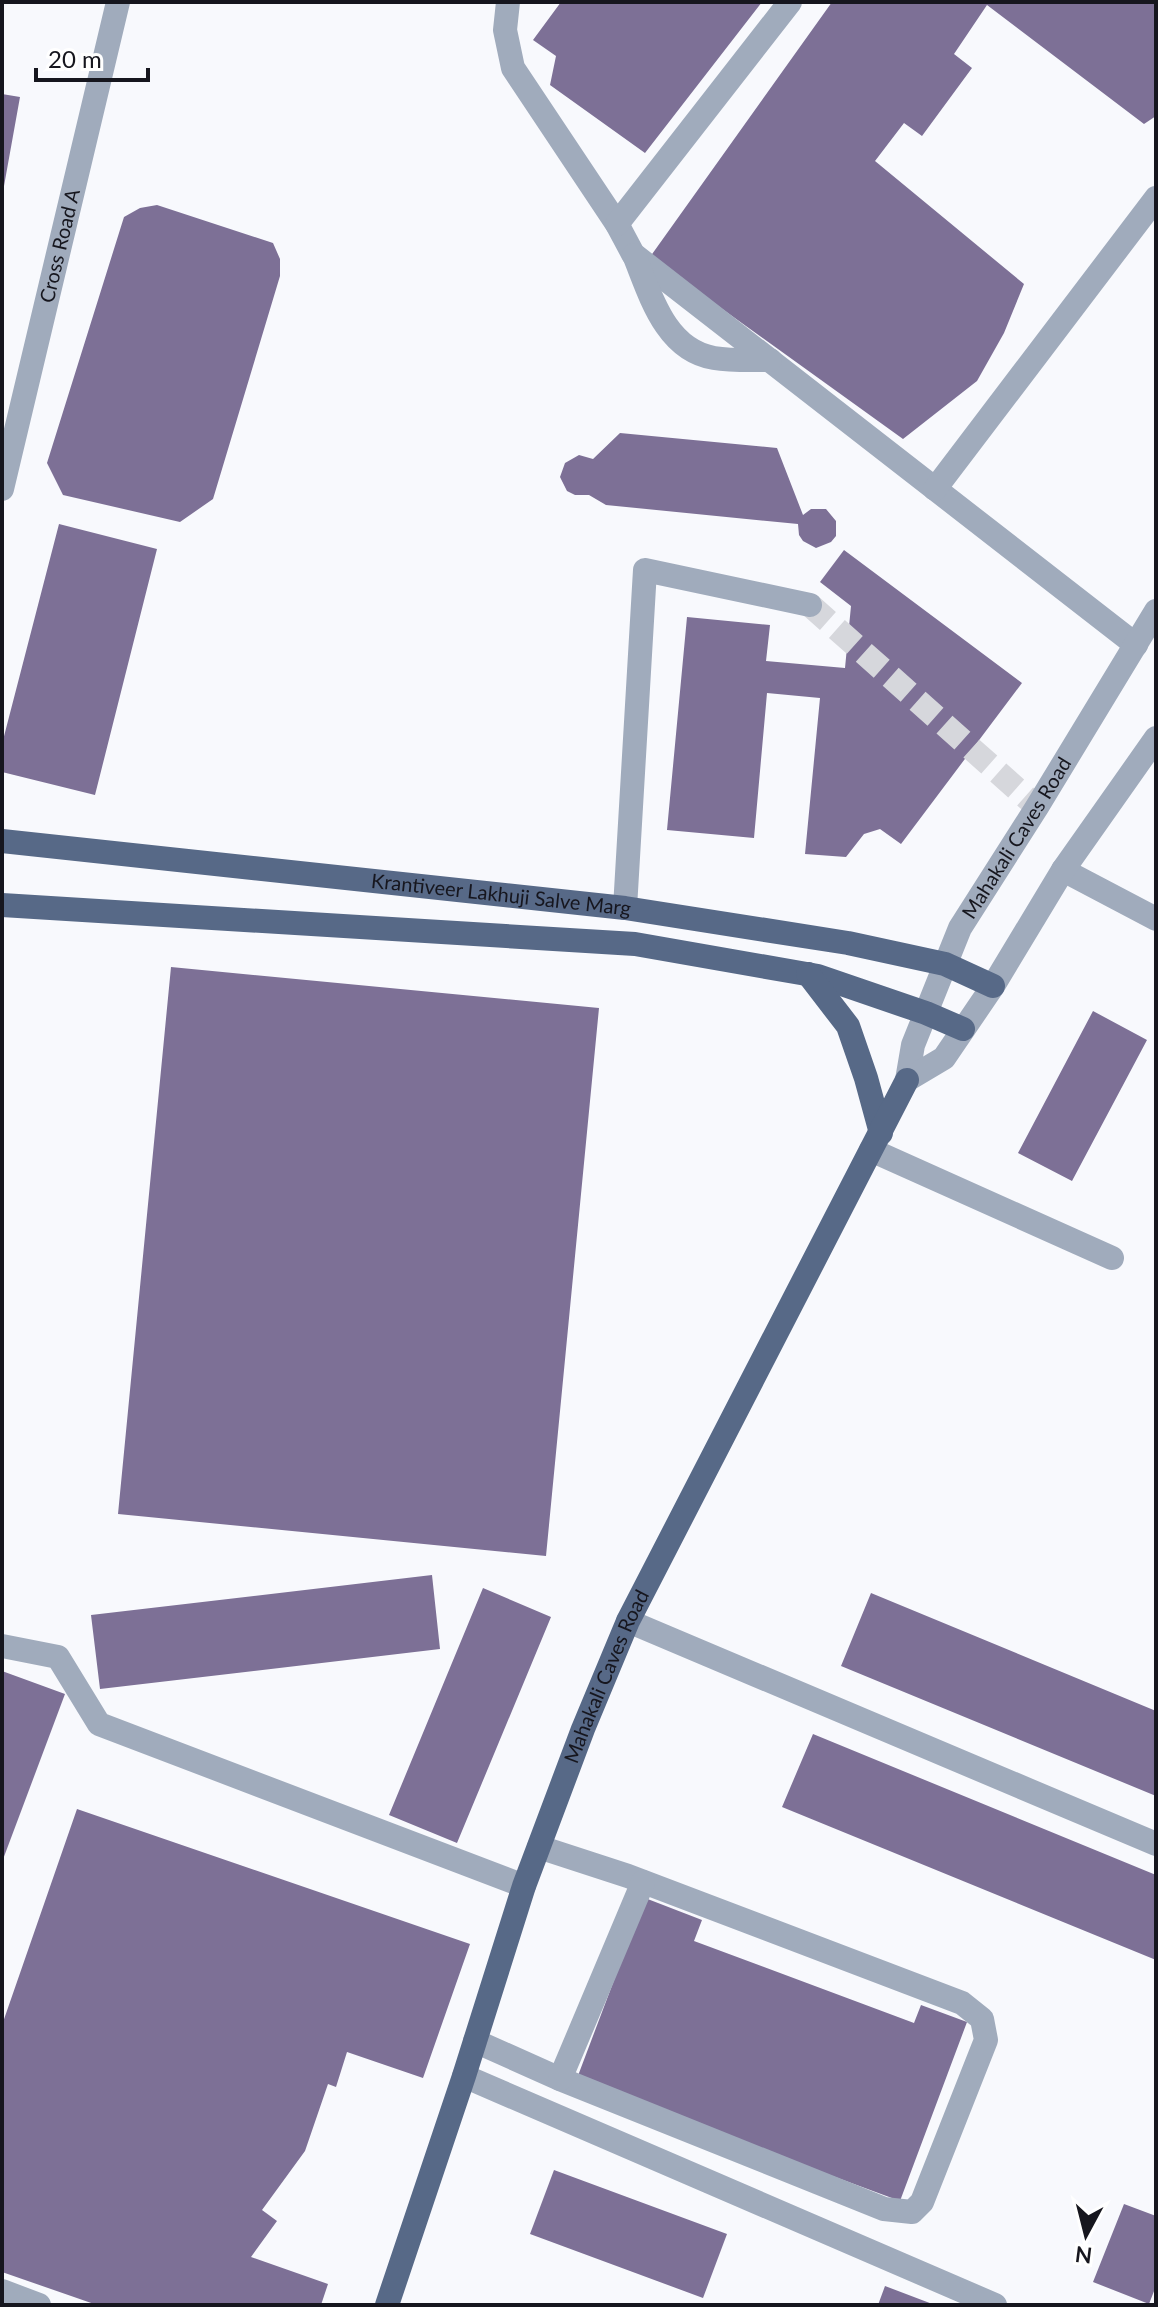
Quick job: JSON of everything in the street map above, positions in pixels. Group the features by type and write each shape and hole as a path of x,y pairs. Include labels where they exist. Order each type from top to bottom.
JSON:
{"main road":[{"name":"Krantiveer Lakhuji Salve Marg","path":"2,841 625,908 848,943 945,964 993,986"},
{"name":"Krantiveer Lakhuji Salve Marg","path":"2,905 635,944 808,974 926,1013 963,1029"},
{"path":"808,974 848,1026 876,1142"},
{"name":"Mahakali Caves Road","path":"387,2305 524,1886 583,1729 628,1621 907,1080"}],"street":[{"name":"Cross Road A","path":"2,489 118,2"},
{"path":"508,2 505,30 513,68 617,224 660,318 679,340 696,353 714,358 770,360"},
{"path":"617,224 790,2"},
{"path":"935,489 1156,198"},
{"path":"633,254 1136,645"},
{"path":"625,908 645,570 810,605"},
{"name":"Mahakali Caves Road","path":"907,1080 913,1045 960,928 1156,611"},
{"path":"907,1080 944,1058 993,986 1063,870 1156,738"},
{"path":"1063,870 1156,919"},
{"path":"876,1142 1112,1258"},
{"path":"628,1621 1156,1844"},
{"path":"2,1646 58,1657 99,1724 524,1886"},
{"path":"475,2041 560,2079 884,2209 912,2212 922,2202 986,2040 982,2019 962,2003 643,1882 539,1847"},
{"path":"560,2079 643,1882"},
{"path":"464,2076 995,2305"},
{"path":"2,2291 39,2305"}],"building":[{"path":"561,2 762,2 645,153 550,85 556,56 533,40"},
{"path":"832,2 1156,2 1156,116 1144,124 987,5 954,54 972,68 922,136 904,123 875,161 1024,284 1004,333 977,381 903,439 650,257"},
{"path":"2,94 20,97 4,186 2,185"},
{"path":"157,205 273,243 280,259 280,276 213,499 180,522 63,495 47,463 124,217 140,208"},
{"path":"620,433 777,448 803,515 811,509 826,509 836,521 836,536 831,542 816,548 803,541 798,524 606,505 589,495 575,495 567,491 560,477 565,463 579,455 593,459"},
{"path":"59,524 157,549 95,795 2,772 2,744"},
{"path":"844,550 1022,683 901,844 880,829 864,834 846,857 805,854 820,698 767,693 754,838 667,830 687,617 770,625 766,661 845,668 851,606 820,582"},
{"path":"171,967 599,1008 546,1556 118,1514"},
{"path":"1093,1011 1147,1040 1072,1181 1018,1153"},
{"path":"432,1575 440,1649 100,1689 91,1615"},
{"path":"483,1588 551,1617 457,1843 389,1815"},
{"path":"871,1593 1156,1711 1156,1796 841,1666"},
{"path":"2,1671 65,1694 2,1862"},
{"path":"813,1734 1156,1875 1156,1960 782,1807"},
{"path":"77,1809 470,1944 423,2078 347,2052 336,2087 328,2084 305,2151 262,2210 277,2221 251,2257 328,2284 321,2305 97,2305 2,2272 2,2025"},
{"path":"645,1898 702,1920 694,1941 914,2023 921,2005 967,2022 900,2201 576,2081"},
{"path":"554,2170 727,2234 703,2298 530,2234"},
{"path":"1124,2204 1156,2216 1156,2286 1149,2304 1093,2282"},
{"path":"885,2286 935,2305 878,2305"}],"tunnel":[{"path":"810,605 1037,807"}]}
